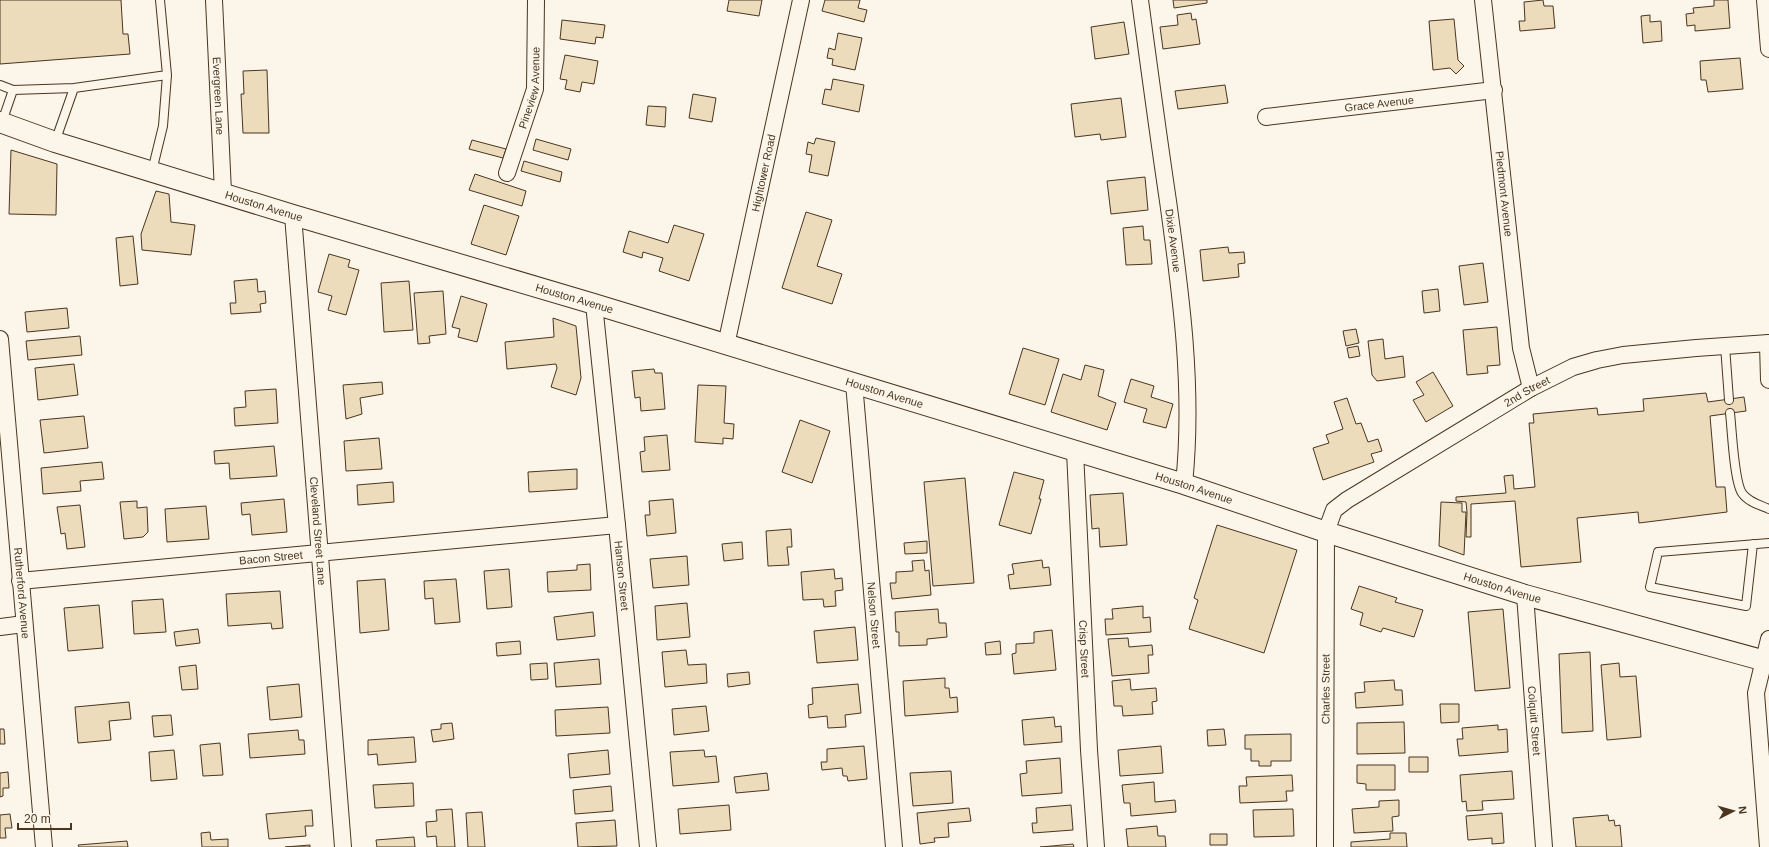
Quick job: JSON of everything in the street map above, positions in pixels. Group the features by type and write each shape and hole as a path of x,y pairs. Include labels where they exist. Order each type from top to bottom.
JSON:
{"street":[{"name":"Evergreen Lane","path":"214,0 223,192"},
{"name":"Pineview Avenue","path":"507,173 535,89 536,0"},
{"name":"Hightower Road","path":"726,345 801,0"},
{"name":"Dixie Avenue","path":"1140,0 1179,280 1188,388 1188,446 1184,484"},
{"name":"Piedmont Avenue","path":"1483,0 1521,348 1531,388"},
{"path":"1765,0 1769,49"},
{"name":"Grace Avenue","path":"1266,117 1494,90"},
{"name":"Houston Avenue","path":"1,122 55,142 223,192 293,215 594,304 1184,484 1326,532 1524,595 1766,661"},
{"name":"Cleveland Street Lane","path":"293,215 343,847"},
{"name":"Hanson Street","path":"594,304 648,847"},
{"name":"Rutherford Avenue","path":"0,339 44,847"},
{"path":"1769,343 1769,380"},
{"name":"2nd Street","path":"1326,532 1334,510 1347,500 1531,388 1574,367 1597,360 1623,355 1769,343"},
{"name":"Nelson Street","path":"854,383 894,847"},
{"name":"Crisp Street","path":"1075,451 1089,750 1096,847"},
{"name":"Bacon Street","path":"20,581 617,525"},
{"name":"Charles Street","path":"1325,847 1326,532"},
{"name":"Colquitt Street","path":"1524,595 1544,847"},
{"path":"0,626 24,624"},
{"path":"1768,847 1756,693 1766,661 1769,639"}],"lane":[{"path":"152,171 163,126 167,75 160,0"},
{"path":"0,85 13,90 74,88 167,75"},
{"path":"55,142 74,88"},
{"path":"1,122 13,90"},
{"path":"1725,346 1728,400"},
{"path":"1730,413 1738,482 1742,494 1755,504 1769,509"},
{"path":"1753,544 1746,606 1650,587 1658,552 1753,544 1769,543"}],"building":[{"path":"0,0 121,0 123,34 128,34 130,54 0,64"},
{"path":"729,0 762,0 759,16 727,11"},
{"path":"825,0 860,0 858,8 867,10 864,22 822,11"},
{"path":"1173,0 1207,0 1207,3 1174,8"},
{"path":"1543,0 1544,6 1553,6 1555,28 1520,31 1519,21 1525,21 1524,2"},
{"path":"1714,0 1728,0 1730,28 1695,31 1695,25 1687,26 1686,14 1694,13 1693,8 1714,6"},
{"path":"1191,13 1192,20 1196,19 1200,44 1163,49 1160,27 1178,25 1177,15"},
{"path":"1650,15 1650,22 1661,21 1662,41 1643,43 1641,16"},
{"path":"1454,19 1458,60 1464,66 1456,74 1450,68 1433,70 1429,21"},
{"path":"562,20 605,25 603,38 596,37 595,44 560,39"},
{"path":"1124,22 1129,54 1095,59 1091,27"},
{"path":"838,33 862,38 855,70 832,65 833,59 827,58 829,48 835,50"},
{"path":"565,55 598,61 594,84 582,82 580,92 565,89 567,80 560,79"},
{"path":"1740,58 1743,89 1708,92 1706,80 1701,80 1700,61"},
{"path":"267,70 269,133 243,133 241,94 244,94 243,71"},
{"path":"833,79 864,85 859,112 822,104 825,89 831,90"},
{"path":"1225,85 1228,103 1178,109 1175,91"},
{"path":"693,94 716,98 712,122 689,118"},
{"path":"1121,98 1126,137 1101,140 1100,134 1075,137 1071,104"},
{"path":"648,106 666,107 665,127 646,125"},
{"path":"816,138 835,142 828,176 809,172 812,155 806,154 808,142 814,144"},
{"path":"536,139 571,149 568,160 533,150"},
{"path":"472,140 506,149 503,158 469,149"},
{"path":"11,150 57,164 56,215 9,214"},
{"path":"524,161 562,172 560,182 521,171"},
{"path":"475,174 526,191 522,206 469,190"},
{"path":"1145,177 1148,210 1111,214 1107,181"},
{"path":"156,191 169,194 171,222 195,225 191,255 142,250 141,234"},
{"path":"484,205 519,216 506,255 471,244"},
{"path":"806,212 832,220 817,266 842,274 832,304 782,288"},
{"path":"674,225 704,234 689,281 659,271 663,258 643,252 642,258 623,252 629,231 668,243"},
{"path":"1143,226 1144,240 1150,240 1152,264 1126,265 1123,228"},
{"path":"133,236 138,284 120,286 116,238"},
{"path":"1228,247 1229,253 1244,252 1245,263 1238,264 1239,277 1203,281 1200,250"},
{"path":"329,254 350,260 348,267 359,270 346,315 328,310 332,296 318,292"},
{"path":"1483,263 1488,302 1464,305 1459,266"},
{"path":"257,279 258,292 265,291 266,303 260,304 261,312 231,314 230,303 236,303 234,281"},
{"path":"409,281 413,330 384,332 381,283"},
{"path":"1438,289 1440,311 1424,313 1422,291"},
{"path":"443,291 446,334 429,336 430,343 418,344 414,293"},
{"path":"461,296 487,304 477,342 458,337 460,329 452,327"},
{"path":"67,308 69,328 27,332 25,312"},
{"path":"553,318 576,326 581,378 576,395 551,387 557,368 556,364 507,369 505,342 554,337"},
{"path":"1497,327 1500,365 1487,366 1488,373 1467,375 1463,330"},
{"path":"1356,329 1359,343 1346,346 1343,331"},
{"path":"80,336 82,355 28,360 26,341"},
{"path":"1383,339 1385,359 1403,356 1405,377 1377,381 1372,375 1368,341"},
{"path":"1358,346 1360,356 1349,358 1347,348"},
{"path":"1023,348 1059,359 1045,405 1009,394"},
{"path":"74,364 78,395 38,400 35,368"},
{"path":"1085,365 1104,370 1098,396 1116,403 1107,430 1051,412 1063,374 1081,380"},
{"path":"654,369 655,373 662,373 665,409 641,411 640,397 635,398 632,371"},
{"path":"1433,372 1453,406 1426,422 1413,400 1424,395 1416,382"},
{"path":"1131,379 1154,386 1151,397 1173,404 1166,428 1143,422 1147,409 1124,402"},
{"path":"382,382 383,394 360,398 362,414 346,419 343,385"},
{"path":"698,385 726,386 724,423 734,424 733,439 723,438 723,444 695,442"},
{"path":"276,389 278,423 235,426 234,408 246,407 245,391"},
{"path":"1706,393 1708,402 1744,397 1746,411 1710,416 1716,487 1725,487 1727,512 1639,523 1638,512 1577,518 1581,562 1521,567 1515,501 1471,504 1471,537 1466,537 1466,502 1456,501 1456,497 1506,493 1504,476 1513,475 1514,489 1535,487 1529,423 1534,423 1533,414 1597,408 1598,415 1644,411 1643,399"},
{"path":"1347,398 1356,424 1361,423 1368,442 1378,439 1382,451 1371,454 1374,462 1323,480 1313,448 1329,443 1326,435 1343,429 1334,402"},
{"path":"84,416 88,448 44,453 40,420"},
{"path":"800,420 830,431 812,483 782,472"},
{"path":"667,435 670,470 642,472 640,452 645,451 644,437"},
{"path":"379,438 382,469 346,471 344,441"},
{"path":"274,446 277,476 230,479 229,463 215,464 214,451"},
{"path":"102,462 104,479 80,481 81,491 43,494 41,468"},
{"path":"577,469 577,489 529,492 528,472"},
{"path":"1014,472 1044,480 1039,499 1041,499 1031,534 999,525"},
{"path":"965,478 974,583 933,586 924,482"},
{"path":"393,482 394,502 358,505 357,485"},
{"path":"1123,493 1127,545 1100,547 1099,528 1092,529 1090,495"},
{"path":"284,499 287,532 252,535 250,514 242,515 241,503"},
{"path":"673,499 676,533 647,536 645,515 650,515 649,501"},
{"path":"137,501 137,508 147,507 148,532 143,537 124,539 120,502"},
{"path":"1441,502 1462,503 1462,512 1466,512 1464,555 1439,546"},
{"path":"80,505 85,547 67,549 65,533 61,534 57,507"},
{"path":"206,506 209,539 167,542 165,509"},
{"path":"1217,525 1297,550 1264,653 1189,629 1198,600 1194,598"},
{"path":"791,529 792,547 787,547 789,565 768,566 766,531"},
{"path":"927,541 927,553 905,554 904,543"},
{"path":"742,542 743,559 724,561 722,544"},
{"path":"687,556 689,585 653,588 650,559"},
{"path":"924,560 925,571 929,570 931,595 892,599 890,583 896,583 896,572 913,571 912,561"},
{"path":"1042,560 1043,568 1049,567 1051,585 1010,589 1008,575 1014,574 1012,564"},
{"path":"590,564 591,590 548,592 547,572 577,570 577,565"},
{"path":"509,569 512,607 487,609 484,571"},
{"path":"834,569 835,579 842,578 843,590 835,591 836,606 824,607 823,599 803,600 801,572"},
{"path":"385,579 389,630 360,633 357,581"},
{"path":"456,579 460,622 435,624 433,598 425,599 424,581"},
{"path":"1359,586 1397,598 1395,602 1423,610 1414,637 1383,628 1381,632 1360,625 1363,613 1351,609"},
{"path":"280,591 283,628 272,629 271,623 228,626 226,594"},
{"path":"163,599 166,632 134,634 132,601"},
{"path":"687,603 690,637 657,640 655,606"},
{"path":"99,605 103,648 68,651 64,608"},
{"path":"1143,606 1143,618 1150,617 1151,632 1106,635 1105,619 1113,619 1112,609"},
{"path":"938,609 939,623 946,623 947,637 927,639 927,645 899,646 899,632 896,632 895,612"},
{"path":"1503,609 1510,688 1475,691 1468,612"},
{"path":"593,612 595,636 557,640 554,617"},
{"path":"855,627 858,660 817,663 814,631"},
{"path":"198,629 200,643 176,646 174,632"},
{"path":"1052,630 1056,670 1014,674 1012,654 1016,653 1016,644 1034,643 1034,632"},
{"path":"1128,638 1129,647 1152,645 1153,655 1148,655 1149,673 1112,676 1108,639"},
{"path":"520,641 521,654 497,656 496,643"},
{"path":"1000,641 1001,654 986,655 985,643"},
{"path":"686,650 688,665 706,664 707,683 665,687 662,652"},
{"path":"1590,652 1593,731 1562,733 1559,654"},
{"path":"599,659 601,684 556,687 554,663"},
{"path":"547,663 548,679 531,680 530,664"},
{"path":"1619,663 1620,677 1636,676 1641,737 1607,740 1601,665"},
{"path":"196,665 198,689 182,690 179,667"},
{"path":"749,672 750,684 728,687 727,674"},
{"path":"945,678 945,688 949,688 950,698 957,697 958,712 905,716 903,681"},
{"path":"1130,679 1131,690 1156,688 1157,701 1152,702 1153,714 1123,716 1122,706 1114,706 1112,681"},
{"path":"1394,680 1395,690 1402,690 1403,705 1356,708 1355,693 1365,692 1364,682"},
{"path":"299,684 302,717 270,720 267,687"},
{"path":"858,684 861,713 845,715 846,727 828,728 827,716 809,718 808,705 813,704 812,688"},
{"path":"129,702 131,719 109,721 111,740 78,743 75,707"},
{"path":"1440,704 1459,704 1459,722 1441,723"},
{"path":"706,706 709,731 674,735 672,709"},
{"path":"608,707 610,733 556,736 555,710"},
{"path":"171,715 173,735 154,737 152,716"},
{"path":"1054,717 1055,727 1061,726 1062,742 1024,745 1022,720"},
{"path":"1404,722 1405,753 1357,754 1357,723"},
{"path":"452,723 454,739 433,742 431,730 441,729 441,724"},
{"path":"1498,725 1498,730 1507,729 1508,752 1459,756 1457,739 1463,739 1462,728"},
{"path":"0,729 4,729 5,744 0,744"},
{"path":"1224,729 1226,745 1208,746 1207,730"},
{"path":"298,730 299,740 304,740 305,754 250,758 248,734"},
{"path":"1291,734 1291,761 1271,761 1271,766 1259,766 1259,761 1251,761 1251,749 1245,749 1245,735"},
{"path":"414,737 416,762 378,765 377,754 368,755 368,740"},
{"path":"220,743 223,775 203,776 200,745"},
{"path":"864,746 867,779 848,781 847,776 843,776 842,768 822,770 821,762 827,762 827,749"},
{"path":"1161,746 1163,773 1120,776 1118,750"},
{"path":"174,750 177,779 151,781 149,752"},
{"path":"608,750 610,774 570,778 568,754"},
{"path":"704,750 705,757 716,756 719,782 673,786 670,752"},
{"path":"1409,757 1428,757 1428,772 1409,772"},
{"path":"1060,758 1062,793 1022,796 1020,774 1027,773 1026,761"},
{"path":"1357,765 1395,765 1395,790 1366,790 1366,784 1357,783"},
{"path":"951,771 953,803 913,806 910,773"},
{"path":"1512,771 1514,799 1482,801 1483,810 1467,811 1466,801 1462,802 1460,775"},
{"path":"8,772 9,788 3,788 3,796 0,797 0,773"},
{"path":"767,773 769,790 736,793 734,777"},
{"path":"1292,775 1293,791 1286,791 1287,801 1240,803 1239,786 1247,786 1246,777"},
{"path":"1154,782 1155,802 1175,800 1176,812 1131,816 1130,803 1124,803 1122,785"},
{"path":"413,783 414,806 375,808 373,785"},
{"path":"611,786 613,811 575,814 573,790"},
{"path":"1399,800 1399,816 1392,817 1393,831 1354,833 1352,809 1379,807 1379,801"},
{"path":"729,805 731,830 680,834 678,809"},
{"path":"1071,805 1073,830 1033,833 1032,823 1037,823 1036,808"},
{"path":"969,808 971,821 948,823 949,837 934,838 935,842 920,844 917,813"},
{"path":"452,809 455,847 437,847 436,836 427,837 426,822 437,821 436,810"},
{"path":"1293,809 1294,836 1254,837 1253,810"},
{"path":"312,810 313,826 305,826 306,836 269,839 266,814"},
{"path":"482,812 485,847 468,847 466,813"},
{"path":"1502,813 1504,843 1492,844 1492,838 1468,840 1466,816"},
{"path":"10,814 12,828 5,828 6,838 0,838 0,815"},
{"path":"1608,815 1609,821 1614,820 1615,826 1620,825 1622,847 1576,847 1573,818"},
{"path":"615,820 617,846 578,847 576,823"},
{"path":"1157,826 1158,836 1165,836 1166,847 1128,847 1126,829"},
{"path":"210,832 211,840 228,839 228,847 202,847 201,833"},
{"path":"1390,833 1406,833 1407,847 1351,847 1351,842 1390,839"},
{"path":"1210,834 1227,834 1227,845 1210,845"},
{"path":"414,837 415,847 377,847 376,840"},
{"path":"127,841 128,847 79,847 78,845"},
{"path":"1073,844 1074,847 1041,847"},
{"path":"310,845 310,847 285,847"}]}
